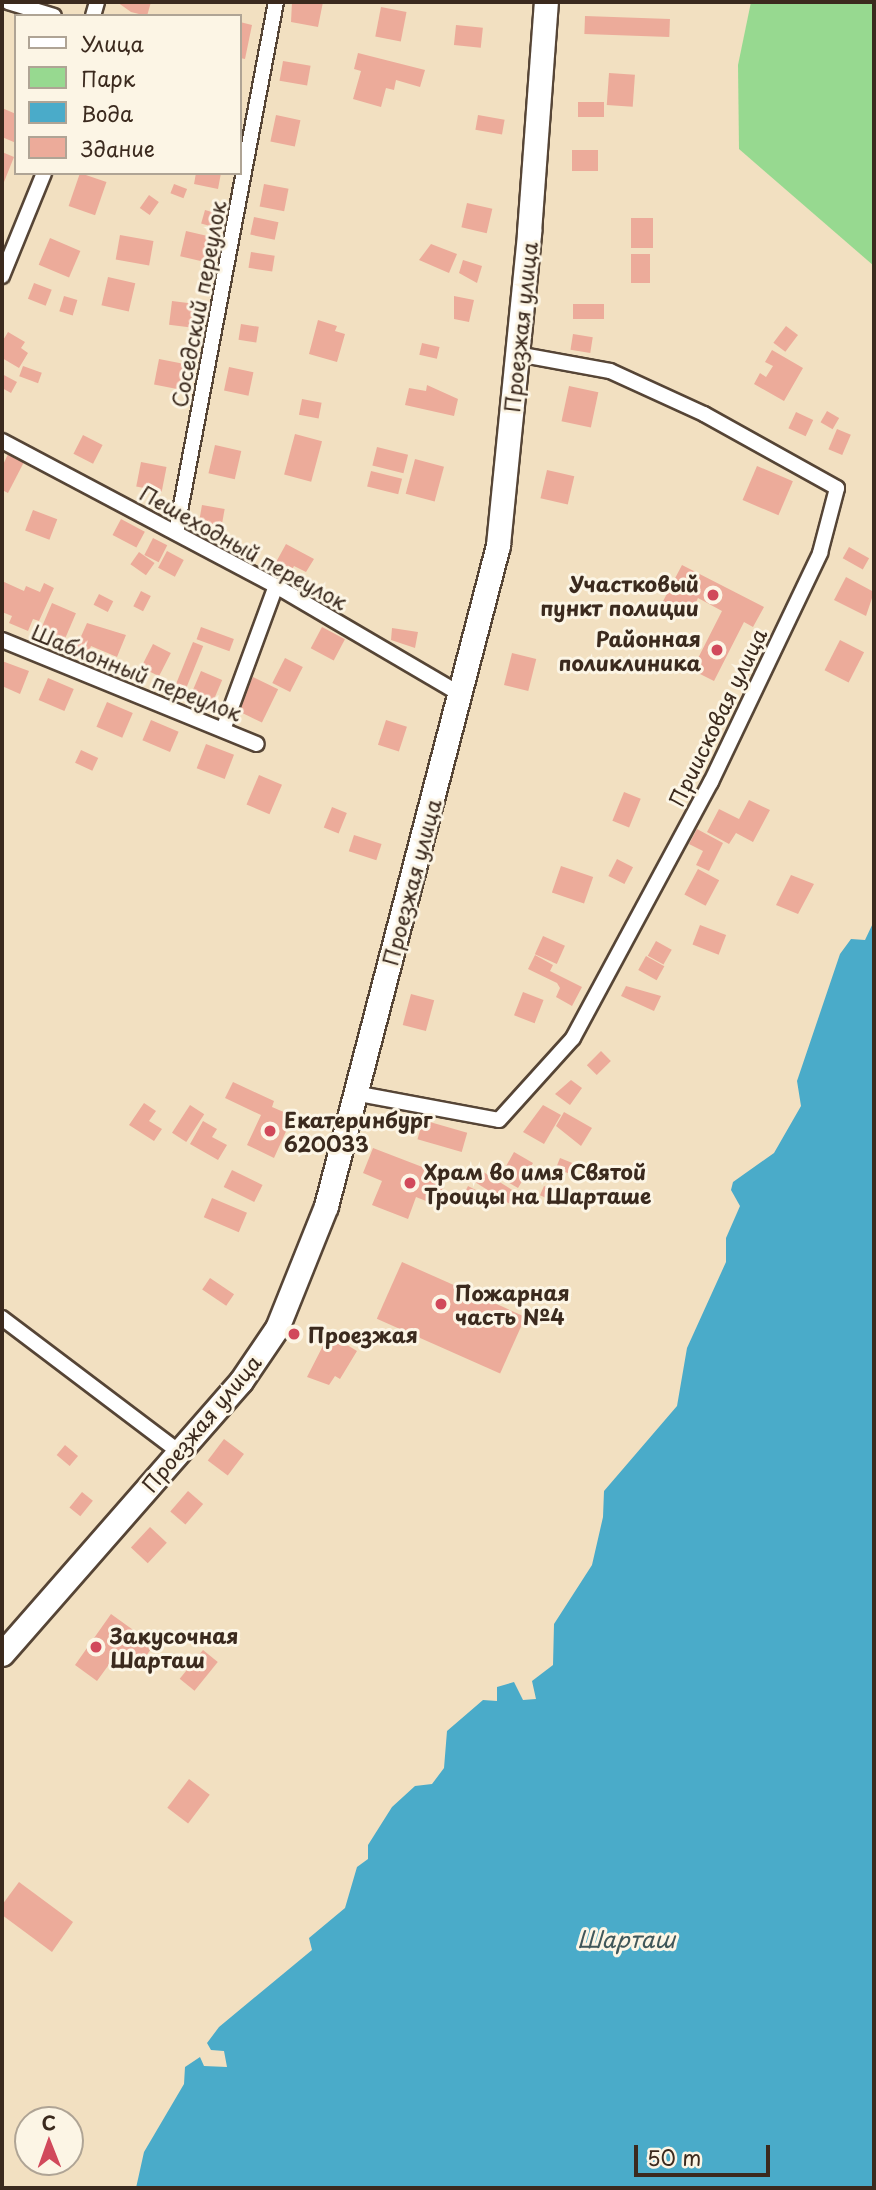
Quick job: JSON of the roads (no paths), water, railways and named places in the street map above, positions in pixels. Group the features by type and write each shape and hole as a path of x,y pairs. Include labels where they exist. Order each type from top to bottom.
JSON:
{"main road":[{"name":"Проезжая улица","path":"2,1654 241,1381 277,1328 326,1206 462,695 498,545 517,354 546,2"}],"street":[{"path":"8,2 47,14"},
{"name":"Соседский переулок","path":"176,532 276,2"},
{"path":"2,276 43,175"},
{"name":"Приисковая улица","path":"354,1093 499,1120 573,1038 711,782 820,553 837,488 704,414 610,371 517,354"},
{"name":"Пешеходный переулок","path":"2,441 276,586 462,695"},
{"path":"224,727 276,586"},
{"name":"Шаблонный переулок","path":"2,640 224,727 257,744"},
{"path":"2,1318 178,1452"}],"water":[{"name":"Шарташ","path":"874,921 874,2188 136,2188 144,2152 184,2084 185,2067 200,2057 204,2066 227,2067 224,2051 211,2050 207,2043 219,2027 312,1950 309,1938 345,1908 357,1867 368,1859 368,1845 392,1807 415,1786 432,1784 444,1768 447,1731 483,1700 497,1701 497,1687 514,1682 523,1700 536,1699 532,1681 553,1665 554,1624 592,1565 603,1517 604,1491 677,1406 687,1348 726,1262 726,1238 740,1206 731,1190 733,1182 774,1153 801,1106 797,1081 840,954 851,939 865,940"}],"place":[{"name":"Участковый пункт полиции","path":"713,595"},
{"name":"Районная поликлиника","path":"717,650"},
{"name":"Екатеринбург 620033","path":"270,1131"},
{"name":"Храм во имя Святой Троицы на Шарташе","path":"410,1183"},
{"name":"Пожарная часть №4","path":"441,1304"},
{"name":"Проезжая","path":"294,1334"},
{"name":"Закусочная Шарташ","path":"96,1647"}]}
